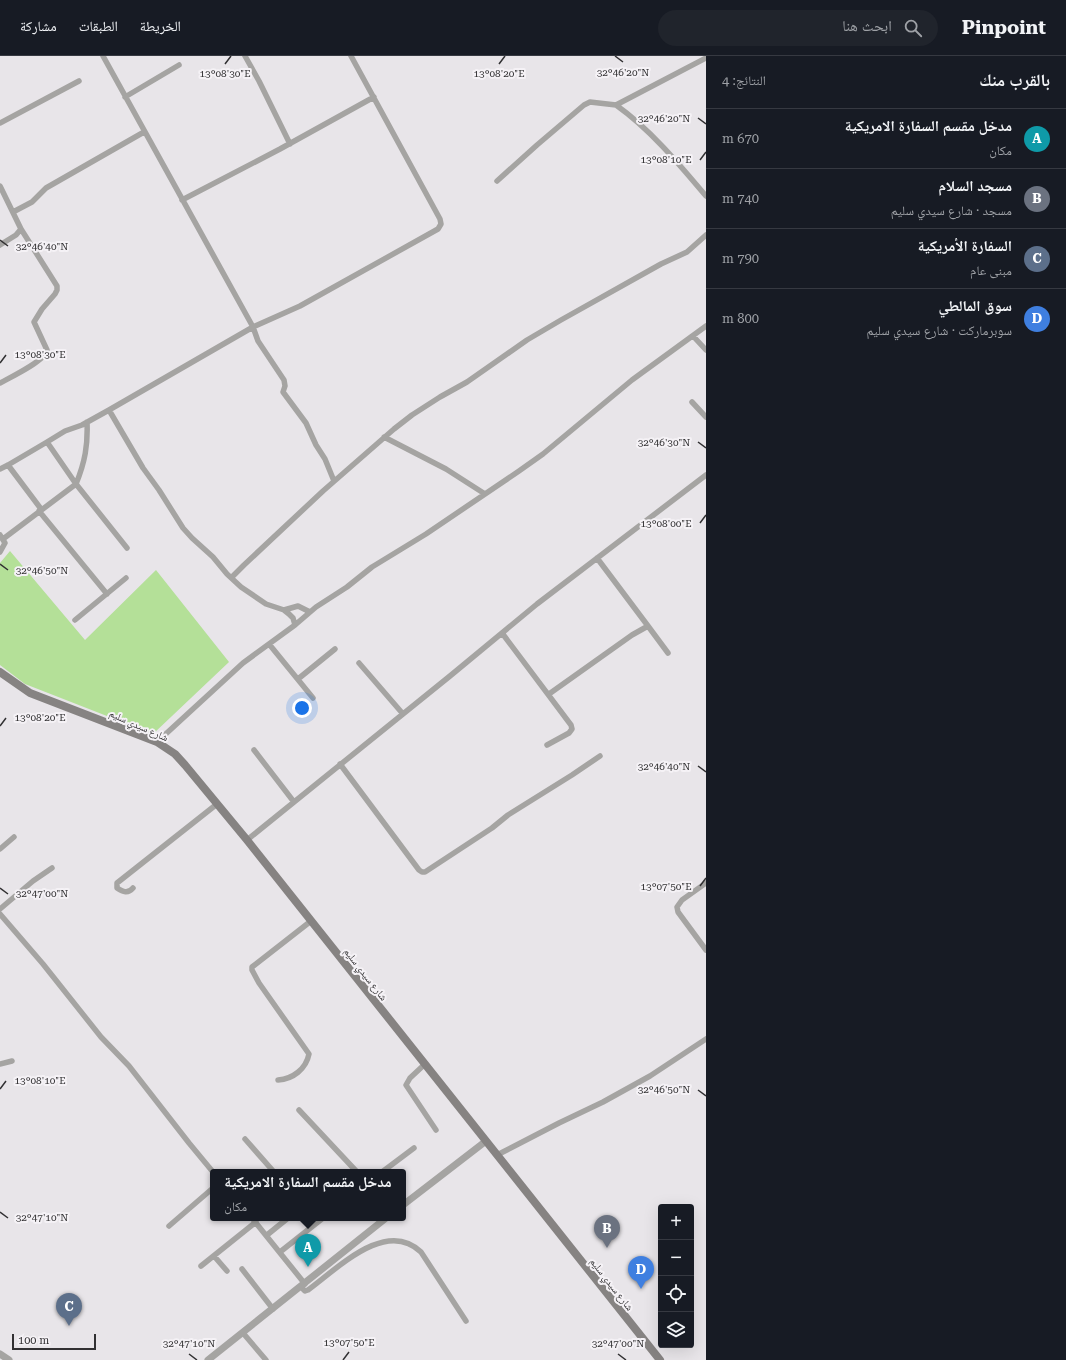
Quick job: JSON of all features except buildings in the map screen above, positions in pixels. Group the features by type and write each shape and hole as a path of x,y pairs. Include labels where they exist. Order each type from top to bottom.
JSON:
{"main road":[{"name":"شارع سيدي سليم","path":"0,672 30,693 157,742 175,754 247,840 660,1360"}],"street":[{"path":"103,56 253,327 258,341 284,380 284,392 306,423 316,445 325,459 334,481"},
{"path":"245,56 259,80 290,144"},
{"path":"0,469 65,431 87,422 109,410 253,327 300,306 440,226 440,219 351,56"},
{"path":"616,106 706,58"},
{"path":"125,97 179,65"},
{"path":"0,123 79,81"},
{"path":"182,200 290,144 374,97"},
{"path":"498,181 537,145 584,105 590,102 616,106 643,127 706,196"},
{"path":"13,212 32,202 46,188 144,132"},
{"path":"0,186 21,229 57,290 34,322 47,350 45,355 0,383"},
{"path":"0,245 16,235 21,229"},
{"path":"232,577 334,481 384,437 412,415 466,382 527,340 645,273 687,252 706,235"},
{"path":"157,742 243,663 295,625 310,612 348,587 372,567 420,538 543,454 632,380 706,326"},
{"path":"692,336 706,350"},
{"path":"692,402 706,417"},
{"path":"109,410 143,468 184,528 196,542 213,557 227,574 246,590 266,604 284,610 293,618 295,625"},
{"path":"0,552 5,543 2,537 76,484 87,450 87,422"},
{"path":"384,437 446,469 485,494"},
{"path":"47,442 76,484 127,548"},
{"path":"8,465 40,510 107,594"},
{"path":"247,840 538,604 706,475"},
{"path":"597,558 668,654"},
{"path":"75,620 126,578"},
{"path":"284,610 298,606 310,612"},
{"path":"549,694 632,635 648,626"},
{"path":"502,633 572,726 569,733 547,746"},
{"path":"269,644 313,698"},
{"path":"298,679 335,649"},
{"path":"359,663 403,714"},
{"path":"254,750 294,802"},
{"path":"340,764 422,872 425,872 492,828 508,815 600,756"},
{"path":"134,888 125,892 118,888 117,882 217,804"},
{"path":"0,849 14,837"},
{"path":"0,909 33,881 52,868"},
{"path":"706,883 682,900 677,907 680,915 706,950"},
{"path":"0,914 43,964 101,1037 129,1066 211,1169"},
{"path":"278,1080 283,1080 296,1075 306,1062 309,1054 258,983 252,967 311,921"},
{"path":"498,1155 603,1102 650,1076 706,1039"},
{"path":"0,1064 12,1061"},
{"path":"425,1064 410,1078 406,1085 436,1130"},
{"path":"299,1110 354,1169"},
{"path":"246,1139 271,1169"},
{"path":"406,1203 486,1141"},
{"path":"386,1169 414,1148"},
{"path":"169,1226 210,1191"},
{"path":"201,1266 253,1221"},
{"path":"255,1221 280,1252 305,1290 308,1290 349,1258 379,1243 387,1240 400,1240 414,1245 421,1252 466,1321"},
{"path":"266,1235 284,1221"},
{"path":"280,1252 319,1221"},
{"path":"208,1360 303,1286 382,1221"},
{"path":"214,1256 226,1271"},
{"path":"242,1269 273,1309"},
{"path":"243,1333 266,1360"},
{"path":"0,1354 9,1360"}],"green space":[{"path":"10,551 85,640 156,570 229,662 153,734 25,684 0,665 0,563"}],"place":[{"name":"مسجد السلام","path":"607,1248"},
{"name":"مدخل مقسم السفارة الامريكية","path":"308,1267"},
{"name":"سوق المالطي","path":"641,1289"},
{"name":"السفارة الأمريكية","path":"69,1326"}]}
